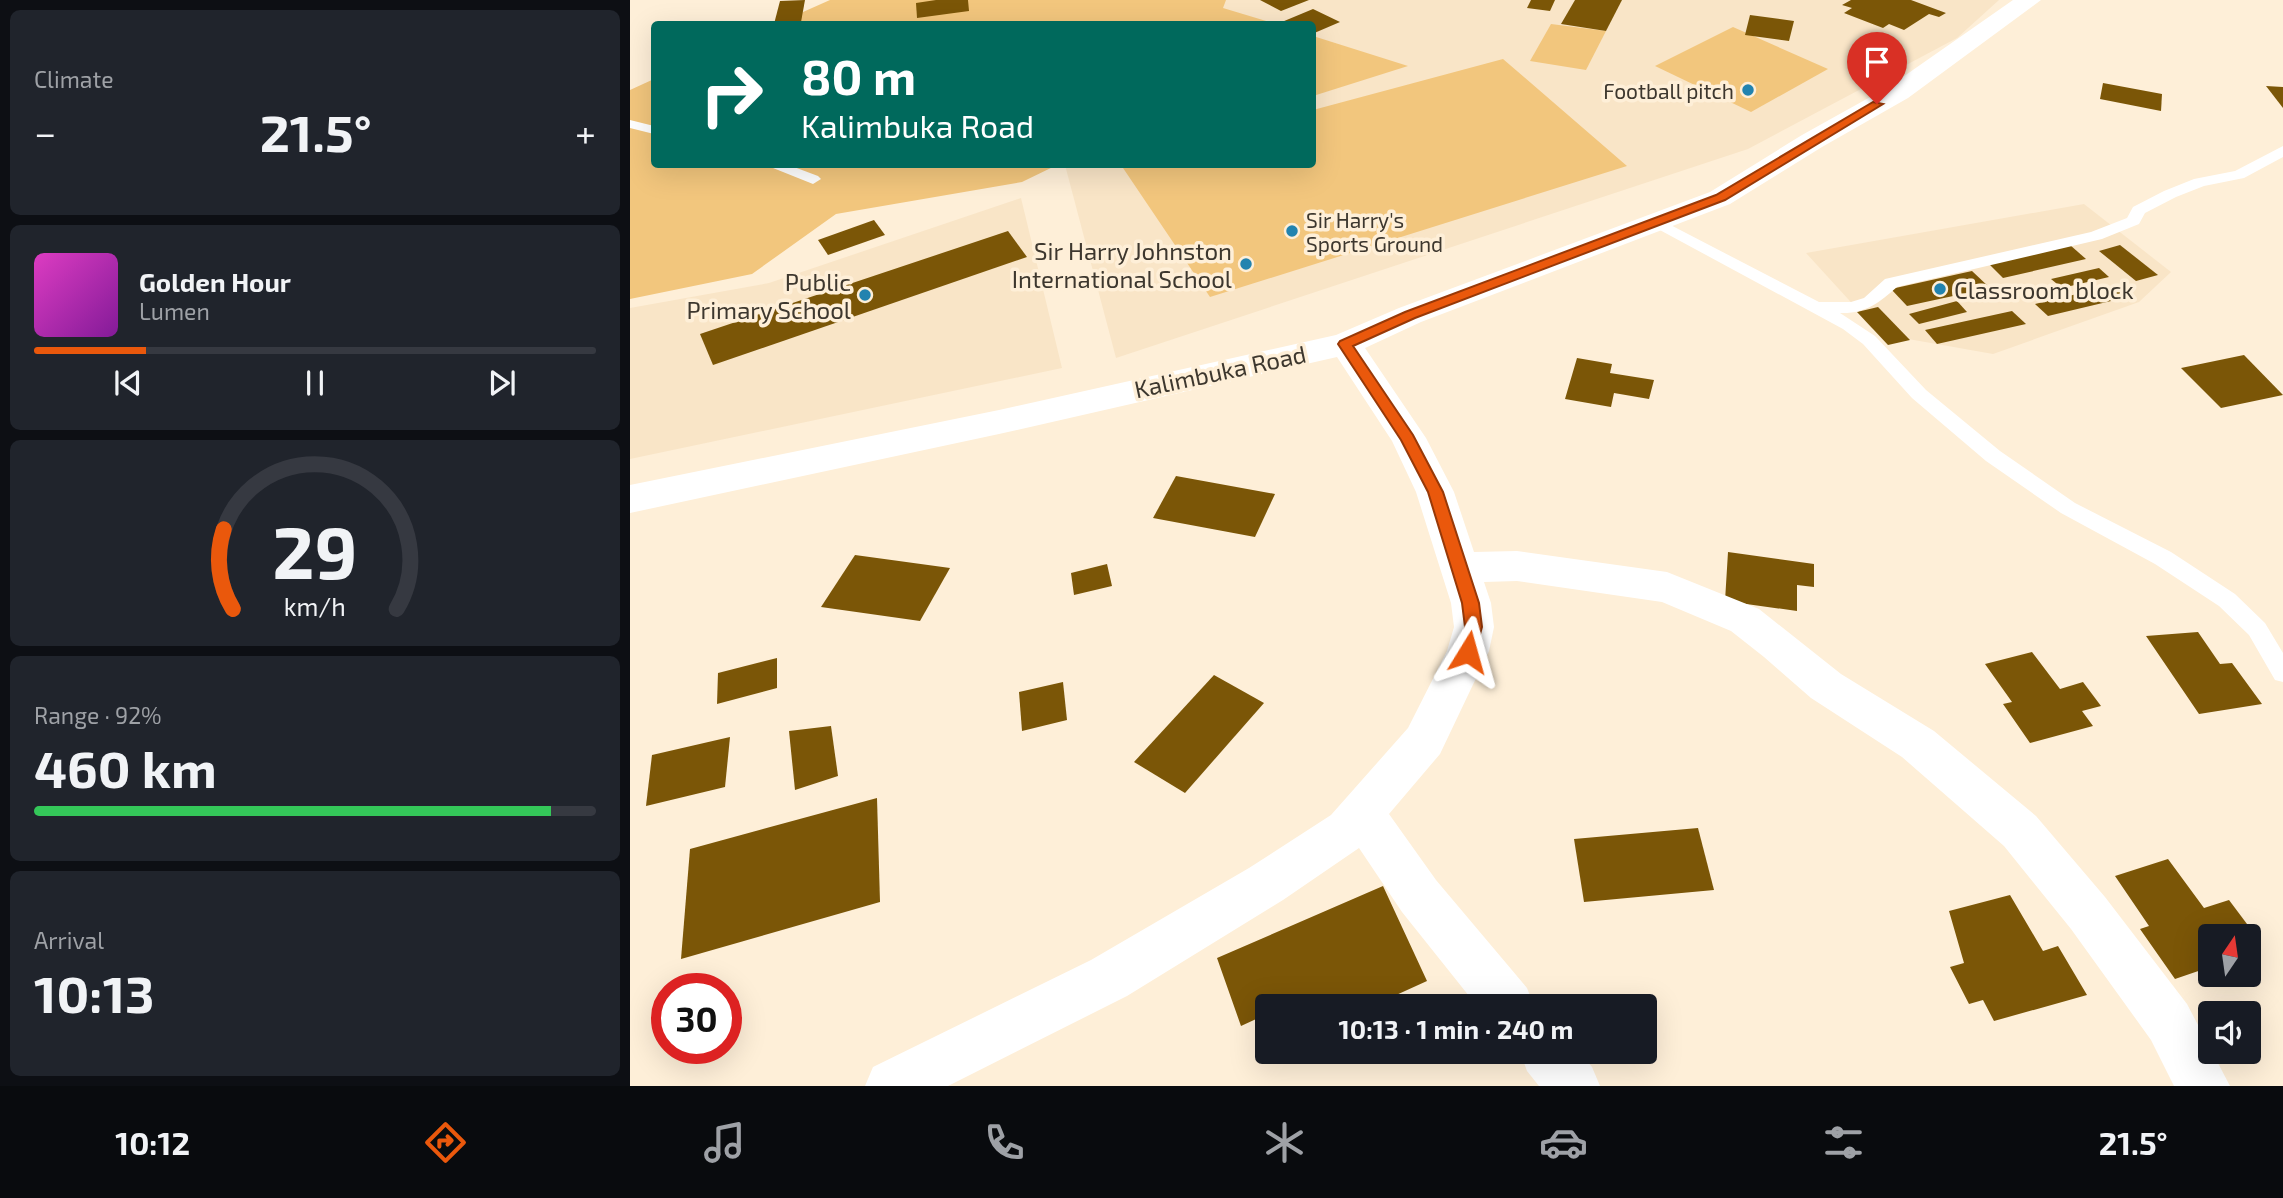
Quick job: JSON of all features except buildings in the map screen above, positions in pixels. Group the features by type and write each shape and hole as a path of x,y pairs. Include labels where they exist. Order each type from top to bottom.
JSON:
{"street":[{"name":"Kalimbuka Road","path":"630,499 999,422 1345,344 1410,315 1720,198 1899,92 2029,0"},
{"path":"892,1086 1110,978 1277,877 1347,830 1424,741 1468,652 1473,620 1461,568 1435,492 1408,438 1345,344"},
{"path":"1461,568 1517,566 1667,587 1745,620 1826,686 1918,744 2020,831 2088,913 2169,1022 2203,1086"},
{"path":"1362,814 1419,896 1499,994"},
{"path":"1556,1064 1573,1086"}],"lane":[{"path":"630,124 651,129"},
{"path":"1816,306 1852,308 1870,302 1891,283 2096,236 2133,221 2138,210 2170,194 2200,182 2239,174 2283,151"},
{"path":"781,168 813,179"},
{"path":"1653,222 1816,306 1869,340 1919,394 1993,456 2068,508 2163,558 2227,600 2257,629 2283,673"}],"shaded area":[{"path":"830,0 1226,0 1223,8 1266,21 783,21"},
{"name":"Sir Harry Johnston International School","path":"1064,0 1999,0 1957,38 1748,149 1116,358 1066,168 1316,168 1316,21 1055,21"},
{"path":"1551,24 1606,31 1586,70 1530,61"},
{"name":"Football pitch","path":"1733,27 1828,69 1751,112 1655,66"},
{"path":"1316,37 1408,66 1316,95"},
{"name":"Sir Harry's Sports Ground","path":"1503,59 1627,166 1210,297 1123,168 1316,168 1316,109"},
{"path":"651,80 651,168 1051,168 1022,182 836,214 752,274 630,299 630,90"},
{"path":"1021,198 1062,368 630,459 630,308 769,283"},
{"path":"2084,204 2171,272 2139,302 1993,354 1880,334 1806,253"}],"place":[{"name":"Football pitch","path":"1748,90"},
{"name":"Sir Harry's Sports Ground","path":"1292,231"},
{"name":"Sir Harry Johnston International School","path":"1246,264"},
{"name":"Classroom block","path":"1940,289"},
{"name":"Public Primary School","path":"865,295"}],"route":[{"path":"1468,652 1474,627 1471,603 1435,492 1408,438 1345,344 1410,315 1720,198 1877,104"}]}
